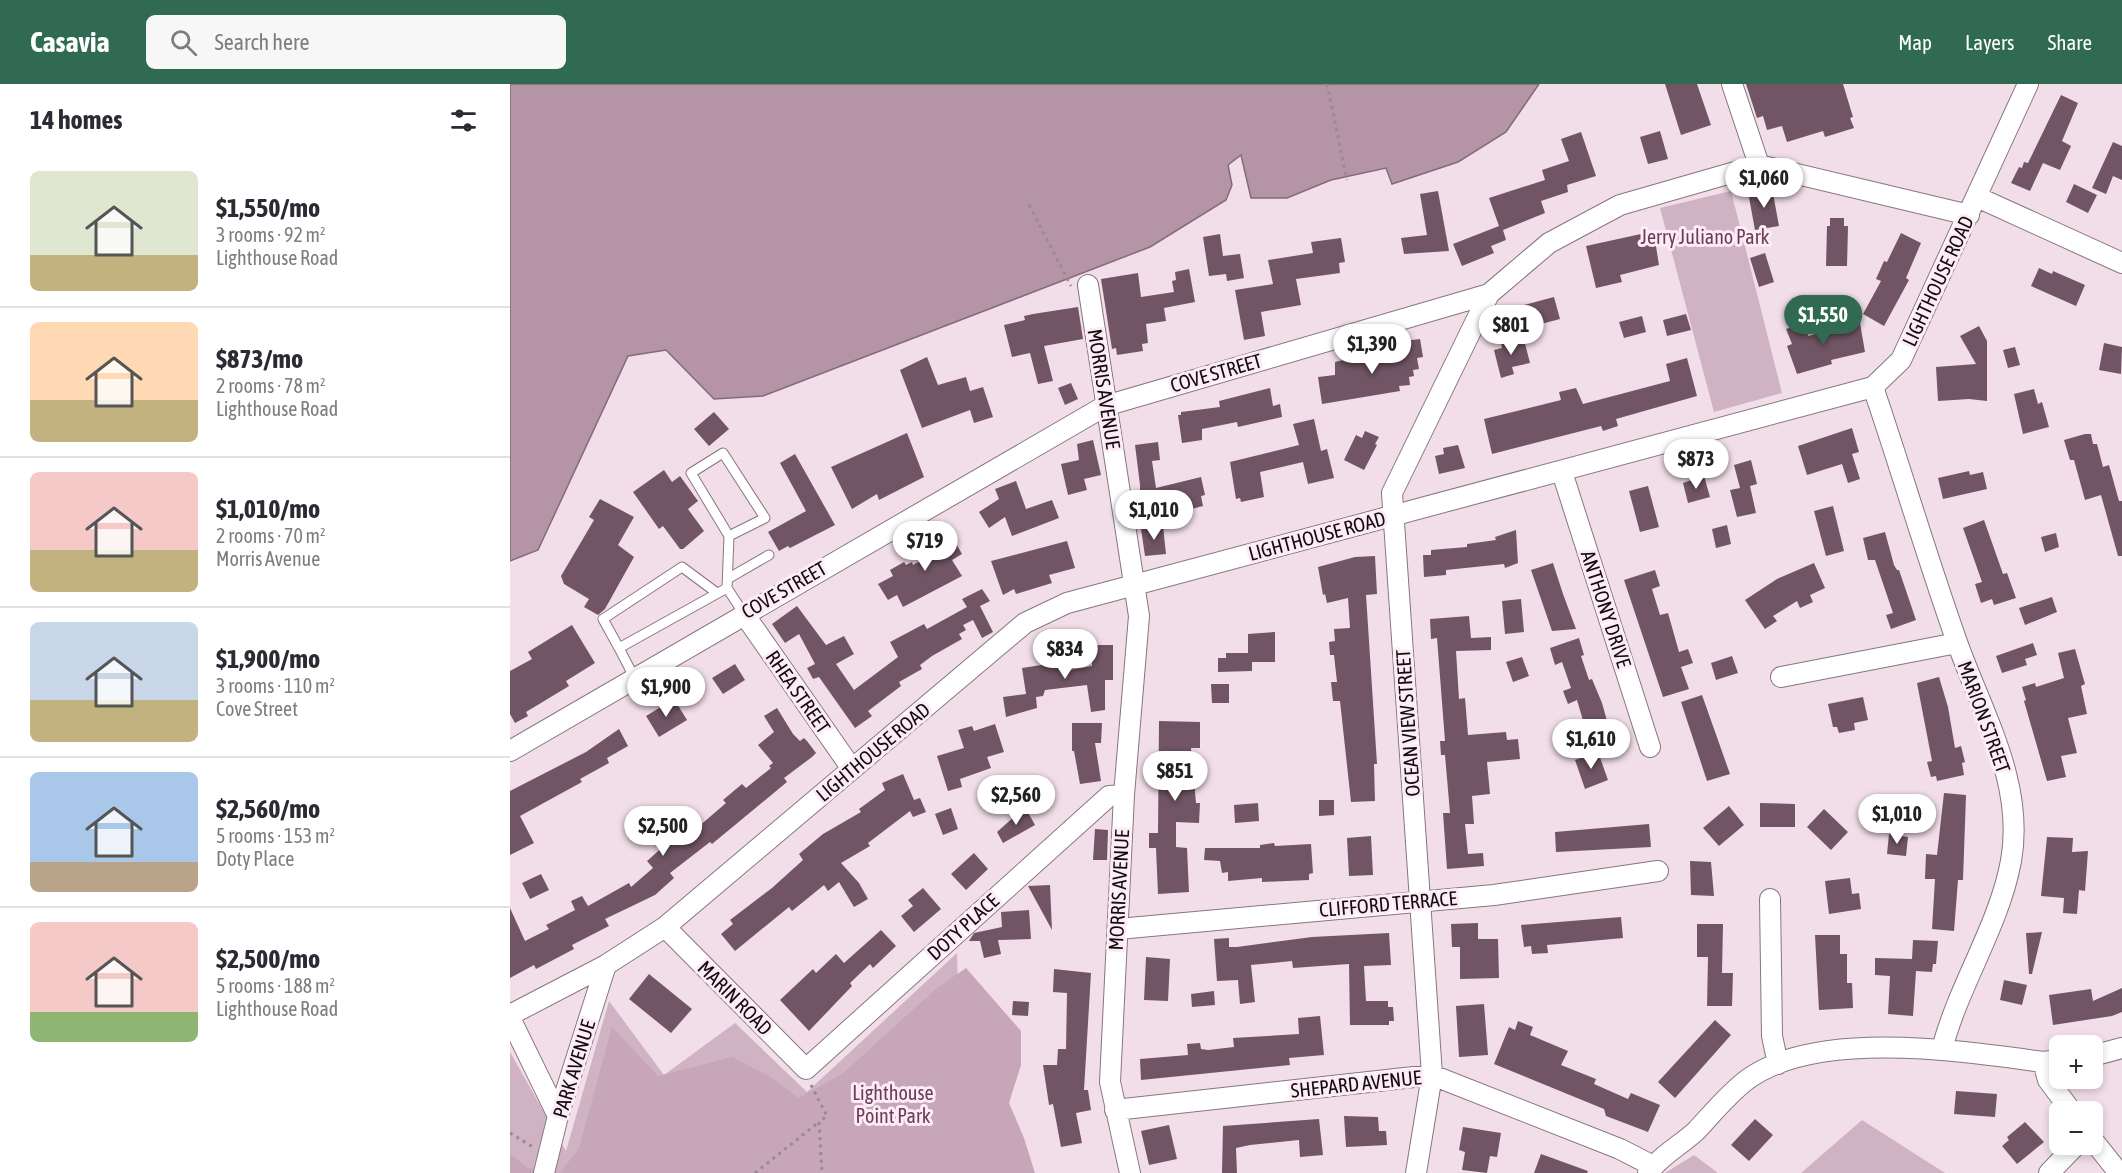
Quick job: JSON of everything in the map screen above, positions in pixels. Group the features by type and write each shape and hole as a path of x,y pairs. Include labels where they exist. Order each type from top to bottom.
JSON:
{"street":[{"path":"1732,84 1759,165"},
{"name":"LIGHTHOUSE ROAD","path":"510,1017 606,965 665,927 1025,623 1067,603 1873,387 1901,360 2028,84"},
{"name":"COVE STREET","path":"510,751 634,677 1105,406 1489,294 1549,243 1620,204 1759,165 1969,215"},
{"path":"1977,197 2122,263"},
{"name":"MORRIS AVENUE","path":"1080,286 1105,406 1139,616 1124,795 1110,1082 1130,1173"},
{"name":"OCEAN VIEW STREET","path":"1416,1173 1432,1075 1392,493 1489,294"},
{"name":"MARION STREET","path":"1873,387 1957,643 2001,753 2014,810 2011,861 2008,872 1994,916 1948,1025 1942,1049"},
{"name":"ANTHONY DRIVE","path":"1562,471 1650,747"},
{"name":"RHEA STREET","path":"744,614 852,769"},
{"path":"1781,677 1957,643"},
{"name":"DOTY PLACE","path":"806,1069 1109,796 1124,795"},
{"name":"CLIFFORD TERRACE","path":"1118,929 1494,895 1658,871"},
{"path":"1770,900 1772,1036 1778,1064"},
{"name":"MARIN ROAD","path":"665,927 806,1069"},
{"name":"PARK AVENUE","path":"544,1173 558,1116 606,965"},
{"path":"510,1017 558,1116"},
{"path":"1650,1170 1693,1134 1748,1080 1778,1064 1816,1054 1879,1048 1942,1049 2049,1061"},
{"path":"2103,1053 2122,1048"},
{"name":"SHEPARD AVENUE","path":"1115,1110 1432,1075 1620,1149 1650,1170"},
{"path":"2103,1153 2119,1173"},
{"path":"2049,1173 2066,1155"}],"lane":[{"path":"729,536 765,518 723,453 691,473 729,536 728,583 744,614"},
{"path":"620,648 717,593 769,555"},
{"path":"634,677 603,619 682,567 717,593"}],"path":[{"path":"1327,84 1347,180"},
{"path":"1029,205 1080,286"},
{"path":"755,1173 827,1116 825,1108 816,1097 806,1069"},
{"path":"819,1122 822,1173"},
{"path":"510,1133 549,1154"}],"green space":[{"name":"Jerry Juliano Park","path":"1731,191 1782,393 1714,412 1660,208"},
{"name":"Lighthouse Point Park","path":"957,953 963,1173 510,1173 510,1052 566,1151 609,1001 664,1075 735,1023 807,1092"},
{"name":"Lighthouse Point Park","path":"966,968 1021,1031 1021,1065 1009,1103 1024,1138 1035,1173 560,1173 579,1148 612,1027 658,1076 732,1057 772,1078 799,1098 842,1074 936,989"},
{"path":"1862,1120 1945,1173 1801,1173"},
{"path":"510,1154 528,1168 560,1173 510,1173"},
{"path":"1694,1155 1718,1173 1665,1173"}],"shaded area":[{"path":"510,84 1539,84 1506,132 1458,162 1392,184 1386,168 1331,180 1287,198 1251,198 1241,155 1228,165 1232,185 1226,200 1150,247 763,396 714,399 666,350 628,356 538,550 510,561"}],"building":[{"path":"1665,84 1697,84 1711,125 1681,135"},
{"path":"1746,84 1843,84 1854,128 1825,137 1823,131 1787,142 1782,126 1767,130 1763,116 1757,118"},
{"path":"2061,95 2078,103 2062,141 2071,146 2060,170 2043,163 2030,191 2011,183 2019,167 2022,168 2024,162 2028,163"},
{"path":"1660,131 1668,159 1648,164 1640,137"},
{"path":"1581,132 1596,176 1567,185 1568,192 1541,201 1545,213 1503,230 1506,240 1491,246 1494,253 1462,266 1453,244 1499,226 1489,198 1545,180 1542,170 1569,161 1561,139"},
{"path":"2113,142 2122,146 2122,180 2113,176 2106,194 2092,188"},
{"path":"2074,184 2097,195 2088,213 2066,202"},
{"path":"1772,188 1779,226 1755,230 1748,192"},
{"path":"1438,191 1449,251 1404,254 1401,238 1427,235 1420,194"},
{"path":"1830,218 1844,218 1844,226 1848,226 1847,266 1826,266 1827,226 1830,226"},
{"path":"1650,232 1652,240 1655,240 1659,265 1620,275 1622,282 1596,288 1586,246"},
{"path":"1901,233 1921,243 1906,278 1909,280 1884,326 1863,314 1881,281 1876,279 1884,261 1887,262"},
{"path":"1220,234 1223,256 1240,254 1244,278 1227,281 1226,274 1209,276 1203,237"},
{"path":"1341,238 1345,262 1339,263 1340,273 1296,279 1301,305 1261,312 1265,336 1244,340 1235,290 1273,284 1268,260 1313,253 1311,242"},
{"path":"1765,253 1774,282 1759,287 1750,258"},
{"path":"2039,268 2052,274 2053,271 2085,285 2076,306 2031,286"},
{"path":"1189,269 1195,302 1164,308 1166,321 1146,324 1148,343 1142,344 1143,351 1117,355 1116,348 1112,349 1101,279 1138,273 1141,297 1174,292 1172,281 1176,280 1175,272"},
{"path":"1554,297 1560,319 1530,327 1524,305"},
{"path":"1078,307 1083,339 1044,346 1053,381 1038,384 1030,353 1012,357 1004,325 1025,320 1024,316"},
{"path":"1686,314 1691,330 1667,336 1663,320"},
{"path":"1642,316 1646,332 1624,338 1619,322"},
{"path":"1806,322 1808,336 1860,323 1865,352 1831,360 1832,364 1797,374 1787,346 1792,344 1786,329"},
{"path":"1979,326 1987,341 1987,401 1969,399 1938,401 1936,367 1976,364 1960,336"},
{"path":"1523,336 1530,363 1512,367 1514,374 1501,378 1494,350 1502,348 1501,342"},
{"path":"1420,339 1423,357 1417,358 1419,369 1413,370 1414,376 1409,377 1410,385 1399,386 1400,391 1322,404 1318,377 1335,375 1335,362 1352,358 1352,362 1397,356 1396,342"},
{"path":"2104,343 2122,347 2121,374 2099,370"},
{"path":"2015,347 2020,365 2008,368 2003,350"},
{"path":"927,357 938,385 966,377 970,391 983,387 993,417 974,423 970,410 922,428 900,370"},
{"path":"1687,358 1697,396 1616,419 1618,426 1603,431 1601,426 1492,454 1484,419 1561,400 1559,392 1576,388 1583,404 1670,381 1666,364"},
{"path":"1071,383 1078,399 1065,405 1058,388"},
{"path":"1270,388 1273,406 1280,404 1282,417 1238,427 1237,422 1202,429 1202,440 1182,443 1178,415 1181,415 1181,412 1220,407 1219,401"},
{"path":"2034,389 2038,404 2042,402 2049,427 2023,434 2014,394"},
{"path":"714,412 729,429 709,446 694,429"},
{"path":"1314,419 1321,451 1327,449 1334,478 1308,484 1303,462 1260,472 1264,497 1241,502 1240,498 1236,499 1230,462 1299,445 1293,424"},
{"path":"1852,428 1859,452 1852,454 1860,479 1848,483 1842,464 1807,475 1798,446"},
{"path":"1365,431 1379,437 1364,470 1344,460 1356,435 1362,438"},
{"path":"907,433 924,477 879,500 877,494 852,509 831,467"},
{"path":"2091,434 2093,444 2097,444 2103,467 2109,465 2119,501 2122,501 2122,556 2118,556 2101,495 2085,500 2074,460 2070,460 2064,440"},
{"path":"1093,440 1101,475 1084,479 1087,490 1068,495 1061,464 1079,460 1077,444"},
{"path":"1158,442 1160,460 1152,461 1156,488 1201,477 1205,495 1201,496 1203,506 1180,512 1176,498 1134,504 1132,494 1140,492 1135,445"},
{"path":"1458,445 1465,468 1439,474 1435,456 1444,454 1443,448"},
{"path":"795,454 835,525 790,548 788,546 779,551 768,532 806,511 780,463"},
{"path":"1751,460 1757,484 1750,486 1756,513 1737,517 1730,490 1740,488 1734,465"},
{"path":"664,470 672,482 680,476 698,501 688,509 704,531 683,549 680,549 663,526 659,529 633,492"},
{"path":"1969,471 1970,475 1983,472 1987,489 1943,499 1938,478"},
{"path":"1704,476 1710,497 1688,503 1683,483"},
{"path":"1016,481 1026,509 1052,500 1059,518 1012,536 1005,517 989,528 979,512 999,499 995,489"},
{"path":"1648,486 1659,527 1640,532 1629,491"},
{"path":"600,499 634,517 618,545 634,557 605,609 598,615 584,607 589,599 564,584 561,576 594,520 589,517"},
{"path":"1833,506 1844,551 1826,556 1814,511"},
{"path":"1984,520 2003,574 2007,573 2016,598 1994,605 1992,599 1981,603 1975,584 1982,582 1963,528"},
{"path":"1727,525 1731,544 1716,548 1712,529"},
{"path":"946,526 962,554 952,560 962,576 903,607 897,595 888,600 878,584 893,576 890,570 904,562 906,565 912,562 913,565 937,552 931,542 934,540 931,535"},
{"path":"1163,526 1166,554 1145,556 1141,529"},
{"path":"1516,530 1518,563 1505,568 1504,564 1446,570 1446,575 1424,577 1423,555 1431,555 1431,550 1467,547 1467,544 1496,540 1495,537"},
{"path":"1885,532 1894,565 1899,570 1916,620 1891,629 1886,615 1893,613 1875,560 1868,560 1863,538"},
{"path":"2056,533 2059,547 2045,552 2041,537"},
{"path":"1067,541 1075,568 1049,575 1052,583 1016,594 1014,589 1003,595 991,561"},
{"path":"1375,556 1377,594 1366,595 1377,764 1374,764 1375,801 1351,802 1340,701 1333,701 1331,682 1337,682 1334,655 1330,655 1329,642 1335,641 1334,629 1350,628 1348,598 1327,603 1325,594 1323,595 1318,567 1355,557"},
{"path":"1553,563 1576,629 1552,631 1531,570"},
{"path":"1814,563 1825,588 1810,595 1813,602 1800,608 1797,601 1773,616 1777,621 1765,629 1745,600 1777,579"},
{"path":"1655,570 1660,586 1652,589 1660,615 1668,613 1679,652 1688,649 1693,663 1681,667 1689,689 1663,697 1624,580"},
{"path":"982,589 990,601 980,606 993,632 982,638 973,620 963,625 966,630 959,634 962,639 932,656 920,665 922,669 899,682 901,686 868,711 872,716 855,728 819,677 813,679 807,668 815,664 799,634 785,643 772,624 797,606 826,645 844,636 854,654 836,664 854,690 898,657 890,642 924,624 927,629 967,607 962,599"},
{"path":"2052,597 2057,612 2025,625 2019,608"},
{"path":"1521,599 1524,632 1505,634 1502,601"},
{"path":"1469,616 1471,638 1491,637 1491,650 1456,651 1459,699 1465,698 1468,735 1506,732 1507,740 1518,739 1520,759 1487,762 1490,794 1472,796 1474,824 1465,824 1468,854 1483,853 1484,866 1447,869 1443,813 1450,813 1445,755 1441,755 1440,741 1445,741 1437,638 1431,639 1430,619"},
{"path":"572,625 595,663 566,681 569,686 526,712 528,716 515,723 510,714 510,671 532,659 528,652"},
{"path":"1275,632 1275,662 1252,662 1252,671 1218,672 1218,658 1226,658 1226,653 1248,653 1248,634"},
{"path":"1579,638 1584,655 1581,656 1589,680 1592,679 1602,703 1611,735 1589,741 1577,700 1568,704 1563,691 1571,688 1562,662 1555,665 1550,648"},
{"path":"2033,643 2037,655 2025,659 2027,665 2002,673 1996,656"},
{"path":"1092,645 1113,645 1113,680 1105,680 1105,710 1091,712 1087,685 1045,690 1043,696 1036,697 1037,708 1006,717 1003,697 1026,694 1022,668 1048,664 1047,653 1066,650 1069,670 1092,666"},
{"path":"2075,649 2085,684 2081,686 2087,714 2068,718 2077,753 2061,756 2066,777 2047,781 2022,687 2035,683 2036,687 2064,678 2058,653"},
{"path":"1732,656 1738,673 1716,680 1711,663"},
{"path":"1522,657 1529,676 1513,682 1506,662"},
{"path":"735,664 745,680 723,694 712,678"},
{"path":"1939,677 1948,707 1955,748 1961,746 1965,762 1962,763 1964,775 1937,781 1936,776 1931,777 1927,762 1932,761 1917,683"},
{"path":"1211,684 1229,684 1229,703 1212,703"},
{"path":"1702,695 1730,774 1707,781 1681,702"},
{"path":"1863,697 1868,720 1854,723 1855,730 1839,733 1837,727 1833,727 1828,704"},
{"path":"674,699 687,720 659,737 646,716"},
{"path":"777,708 793,734 800,741 804,738 816,753 784,778 787,782 712,844 710,842 670,873 674,878 655,895 605,919 609,926 572,945 574,949 536,969 534,965 510,978 510,908 525,941 549,929 546,925 575,910 571,901 582,896 588,906 629,883 631,887 653,868 647,861 664,846 660,841 681,824 690,834 726,803 723,800 742,784 746,788 771,768 769,766 773,763 758,745 774,732 764,716"},
{"path":"1159,721 1200,722 1200,748 1191,748 1196,803 1200,803 1199,823 1176,822 1176,847 1187,848 1189,892 1158,894 1156,848 1149,848 1149,833 1158,833"},
{"path":"1072,723 1102,723 1101,743 1095,743 1101,781 1080,784 1074,751 1072,751"},
{"path":"995,724 1004,752 987,757 991,768 960,779 962,787 948,791 937,756 964,748 958,730 972,726 974,731"},
{"path":"619,729 628,746 607,758 609,763 580,779 582,782 520,816 534,843 510,855 510,791 586,752"},
{"path":"1598,752 1608,780 1585,789 1575,760"},
{"path":"903,774 914,800 920,798 926,812 913,817 910,811 868,843 870,846 841,863 859,883 868,899 854,907 839,882 828,891 824,885 792,911 789,907 735,951 721,934 733,924 730,920 772,888 803,860 799,854 823,834 861,812 859,809 885,790 882,783"},
{"path":"1944,793 1966,795 1963,880 1958,880 1954,931 1932,929 1935,879 1925,879 1926,854 1937,855"},
{"path":"1319,800 1334,800 1334,815 1319,816"},
{"path":"1258,803 1259,821 1235,823 1234,805"},
{"path":"1760,803 1795,804 1795,827 1760,827"},
{"path":"1729,806 1744,825 1719,846 1703,828"},
{"path":"1025,807 1035,825 1003,843 997,832"},
{"path":"951,808 958,829 943,835 935,814"},
{"path":"1824,809 1848,832 1831,850 1807,827"},
{"path":"1649,824 1651,847 1556,852 1555,832"},
{"path":"1095,829 1108,830 1107,860 1093,860"},
{"path":"1889,834 1908,837 1906,856 1887,854"},
{"path":"1371,836 1373,875 1349,876 1347,838"},
{"path":"2047,837 2073,838 2072,852 2088,851 2085,891 2079,890 2077,914 2063,913 2064,898 2041,896"},
{"path":"1274,843 1275,846 1311,844 1313,873 1309,874 1309,880 1262,882 1262,878 1228,881 1228,872 1222,873 1220,861 1204,860 1205,848 1260,848 1260,845"},
{"path":"974,853 988,869 966,890 951,874"},
{"path":"1690,861 1711,862 1714,896 1691,895"},
{"path":"541,874 549,890 530,899 522,883"},
{"path":"1850,878 1852,894 1859,893 1861,909 1829,914 1825,881"},
{"path":"1050,885 1052,930 1028,886"},
{"path":"923,888 941,909 914,932 901,916 913,906 908,900"},
{"path":"1029,910 1031,939 998,940 1001,954 984,958 980,941 969,941 974,933 1002,927 1001,912"},
{"path":"1621,917 1623,938 1547,945 1548,953 1532,954 1531,946 1524,947 1521,925"},
{"path":"1478,923 1478,939 1498,939 1499,978 1460,979 1460,947 1452,947 1451,924"},
{"path":"1697,924 1723,924 1722,973 1733,973 1732,1006 1707,1006 1708,957 1697,957"},
{"path":"881,930 896,946 873,968 870,964 850,983 852,986 809,1031 780,1000 813,969 816,973 836,954 844,963"},
{"path":"2042,932 2032,974 2029,974 2026,933"},
{"path":"1389,933 1391,965 1364,966 1366,1001 1388,1001 1388,1007 1393,1007 1394,1021 1389,1021 1389,1025 1350,1025 1349,964 1293,968 1292,961 1251,965 1255,1002 1240,1004 1238,980 1217,981 1214,939 1229,938 1229,947 1237,947 1312,937"},
{"path":"1815,935 1840,935 1840,954 1847,954 1847,983 1852,983 1853,1008 1819,1010"},
{"path":"1913,940 1938,941 1936,964 1933,964 1932,972 1916,971 1913,1016 1888,1014 1890,976 1875,975 1875,958 1912,959"},
{"path":"1146,957 1170,959 1168,1001 1144,1000"},
{"path":"1054,969 1091,973 1084,1090 1088,1090 1091,1110 1076,1113 1082,1143 1061,1147 1053,1104 1049,1105 1043,1065 1057,1065 1058,1049 1066,1049 1067,993 1053,992"},
{"path":"649,974 692,1009 671,1033 629,999"},
{"path":"2004,980 2027,985 2022,1005 2000,1000"},
{"path":"2122,988 2122,1012 2112,1016 2053,1025 2049,995 2091,989 2093,1001"},
{"path":"1214,991 1215,1005 1192,1007 1191,994"},
{"path":"1013,1001 1029,1002 1028,1016 1012,1015"},
{"path":"1484,1004 1488,1055 1459,1057 1456,1006"},
{"path":"1320,1016 1324,1055 1289,1058 1290,1065 1141,1080 1140,1059 1188,1055 1187,1044 1200,1043 1201,1049 1208,1050 1234,1047 1233,1038 1299,1034 1298,1018"},
{"path":"1715,1020 1731,1035 1675,1098 1658,1082"},
{"path":"1518,1021 1533,1027 1530,1035 1568,1051 1561,1065 1596,1079 1594,1084 1628,1099 1631,1093 1660,1105 1648,1132 1606,1116 1604,1109 1494,1064 1509,1027 1515,1030"},
{"path":"1956,1091 1997,1094 1995,1117 1954,1114"},
{"path":"1344,1116 1378,1117 1379,1131 1386,1131 1387,1145 1346,1147"},
{"path":"1319,1119 1323,1155 1300,1157 1299,1140 1250,1145 1236,1148 1237,1173 1222,1173 1223,1126"},
{"path":"1755,1119 1773,1135 1749,1161 1731,1145"},
{"path":"2025,1122 2044,1142 2017,1164 2002,1146 2009,1140 2007,1137"},
{"path":"1169,1125 1177,1159 1149,1165 1141,1131"},
{"path":"1463,1127 1501,1133 1497,1157 1490,1156 1487,1173 1462,1170 1465,1152 1459,1150"},
{"path":"1541,1154 1588,1171 1587,1173 1534,1173"}]}
